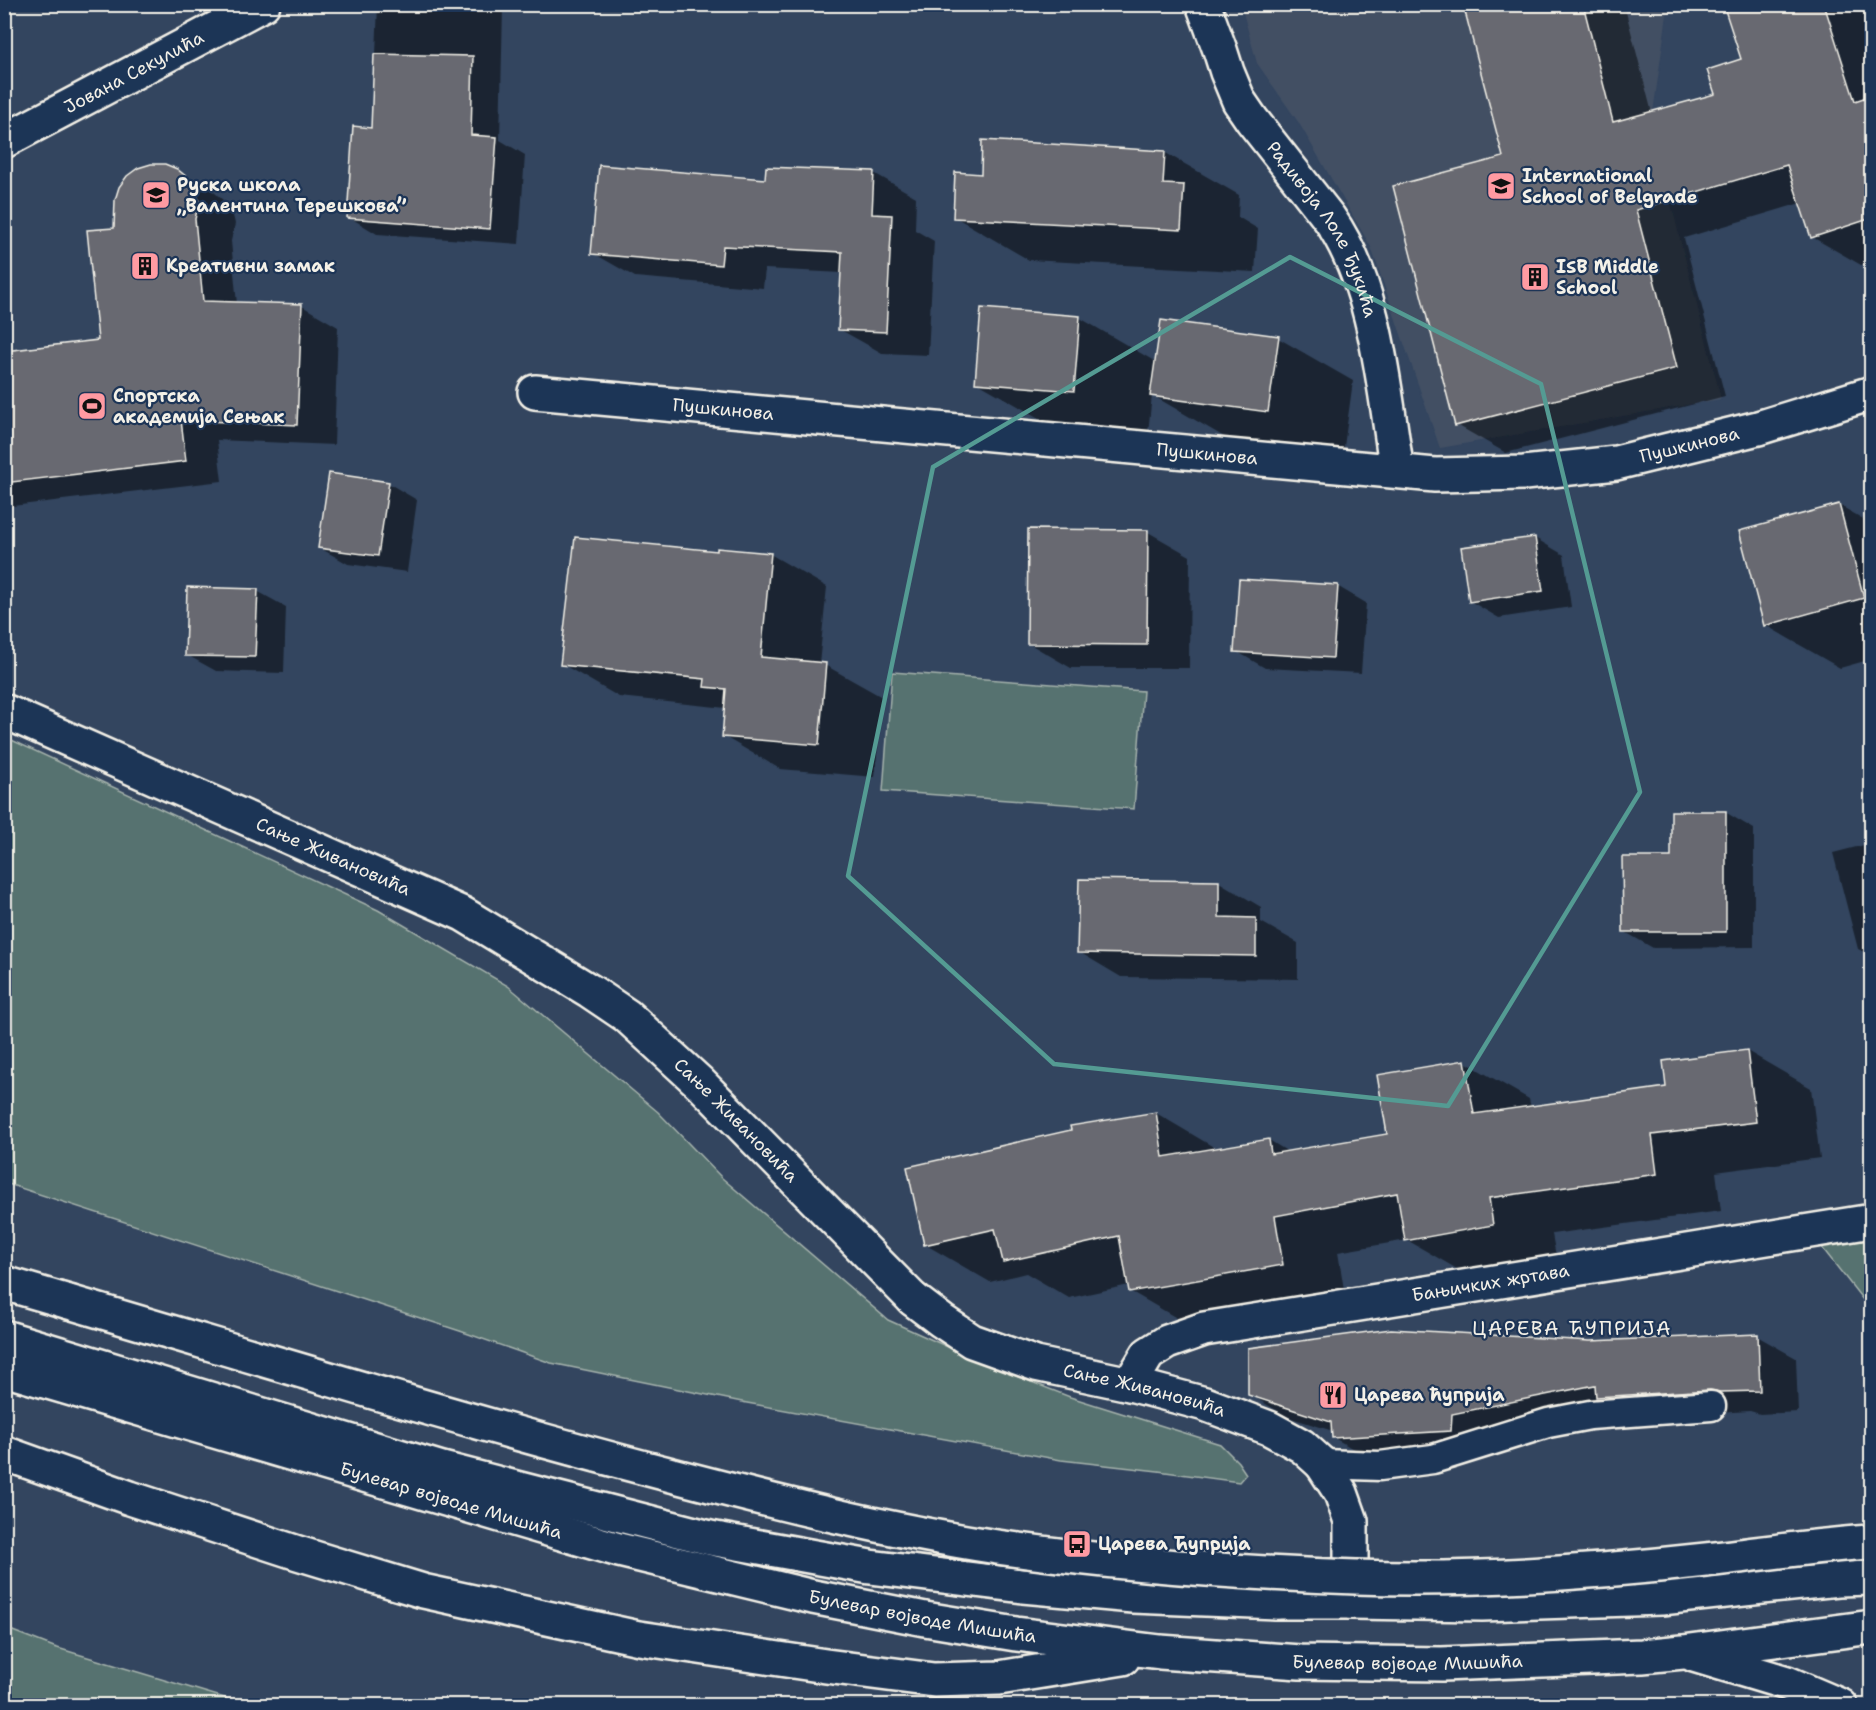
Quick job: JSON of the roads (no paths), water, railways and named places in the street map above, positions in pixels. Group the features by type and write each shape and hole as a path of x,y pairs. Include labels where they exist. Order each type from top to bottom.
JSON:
{"main road":[{"name":"Јована Секулића","path":"4,141 263,4"},
{"name":"Радивоја Лоле Ђукића","path":"1203,4 1239,101 1338,229 1351,258 1366,296 1376,341 1397,471"},
{"name":"Пушкинова","path":"535,393 1435,475 1524,473 1616,463 1758,428 1872,393"},
{"name":"Сање Живановића","path":"4,711 463,914 590,991 627,1016 700,1083 913,1299 972,1341 1036,1364 1130,1384 1205,1404 1263,1425 1302,1446 1322,1464 1341,1493 1351,1521 1351,1602"},
{"name":"Бањичких жртава","path":"1130,1384 1148,1354 1167,1342 1204,1329 1872,1221"},
{"path":"4,1283 589,1454 852,1520 994,1546 1145,1565 1228,1571 1360,1577 1451,1578 1602,1571 1872,1542"},
{"path":"4,1337 442,1469 710,1538 870,1567 1023,1586 1133,1596 1277,1602 1482,1604 1660,1598 1838,1579 1872,1578"},
{"name":"Булевар војводе Мишића","path":"4,1369 619,1550 813,1597 1016,1634 1160,1652 1300,1662 1442,1664 1642,1656 1872,1627"},
{"path":"4,1453 141,1502 423,1591 639,1638 934,1680 999,1678 1160,1652"},
{"path":"1683,1652 1786,1683 1841,1706"}],"lane":[{"path":"1322,1464 1380,1466 1433,1460 1548,1423 1580,1417 1711,1406"}],"place":[{"name":"International School of Belgrade","path":"1501,186"},
{"name":"Руска школа „Валентина Терешкова”","path":"156,195"},
{"name":"Креативни замак","path":"145,266"},
{"name":"ISB Middle School","path":"1535,277"},
{"name":"Спортска академија Сењак","path":"92,406"},
{"name":"Царева ћуприја","path":"1333,1395"},
{"name":"Царева Ћуприја","path":"1077,1544"}],"district":[{"name":"ЦАРЕВА ЋУПРИЈА","path":"1572,1328"}]}
